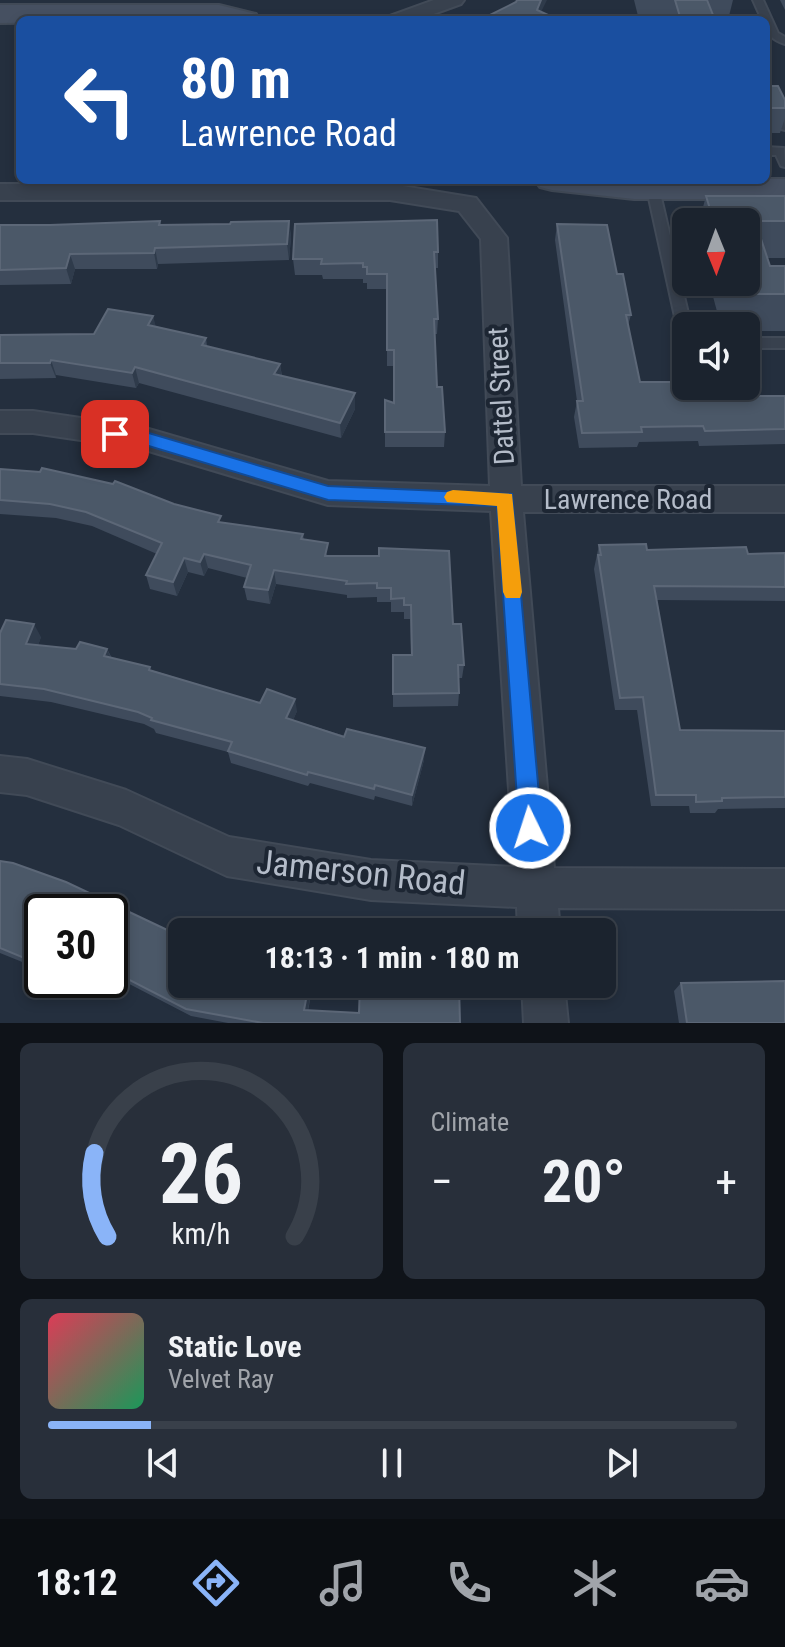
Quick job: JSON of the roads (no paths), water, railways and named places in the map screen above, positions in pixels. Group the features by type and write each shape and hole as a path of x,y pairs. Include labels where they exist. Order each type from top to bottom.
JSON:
{"main road":[{"path":"0,14 228,16"},
{"path":"629,184 785,189"}],"street":[{"path":"408,16 454,0"},
{"name":"Dattel Street","path":"0,192 390,192 467,204 494,238 506,499 538,918"},
{"name":"Lawrence Road","path":"0,422 33,422 142,438 328,493 506,499 785,499"},
{"name":"Jamerson Road","path":"0,774 27,777 126,809 227,856 371,880 535,888 785,889"},
{"path":"544,998 546,1023"}],"lane":[{"path":"770,26 774,35 785,41"},
{"path":"770,102 777,106 785,127"},
{"path":"667,186 683,312"},
{"path":"760,343 785,343"}]}
